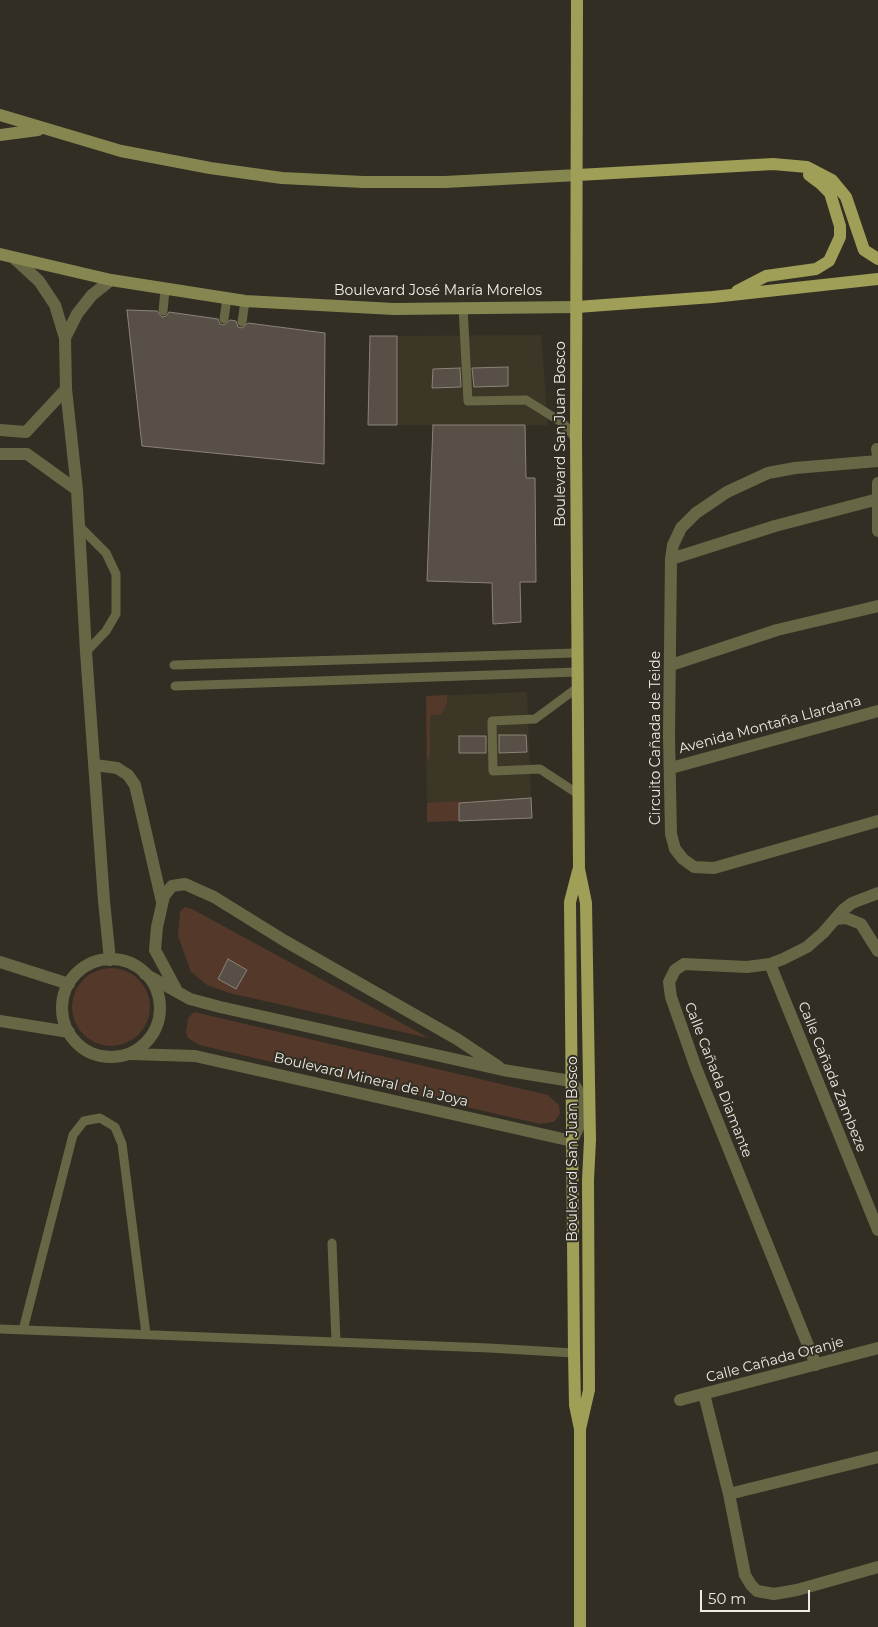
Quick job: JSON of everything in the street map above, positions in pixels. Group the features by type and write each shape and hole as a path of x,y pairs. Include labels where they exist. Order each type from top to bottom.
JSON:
{"main road":[{"name":"Boulevard San Juan Bosco","path":"577,0 576,653 579,868 586,904 590,1140 588,1180 589,1390 580,1429"},
{"name":"Boulevard José María Morelos","path":"0,115 121,151 210,168 282,178 363,182 445,182 773,164 807,167 832,180 846,198 864,250 878,259"},
{"name":"Boulevard José María Morelos","path":"0,134 43,129"},
{"name":"Boulevard José María Morelos","path":"731,294 766,276 816,269 829,261 840,237 840,226 830,193 822,184 805,173 773,164"},
{"name":"Boulevard José María Morelos","path":"0,254 110,280 164,290 245,301 394,309 577,307 878,279"},
{"name":"Boulevard San Juan Bosco","path":"579,868 570,902 574,1353 575,1405 580,1429 580,1627"}],"street":[{"path":"14,258 39,281 55,305 65,338 66,389 77,490 86,652 110,960"},
{"path":"65,338 77,314 92,295 110,280"},
{"path":"27,454 26,432 66,389"},
{"path":"0,430 26,432"},
{"path":"878,449 878,454"},
{"path":"0,454 27,454 77,490"},
{"name":"Circuito Cañada de Teide","path":"878,461 776,470 727,492 696,513 681,528 673,545 671,559 669,736 671,834 675,848 683,859 694,867 714,868 878,820"},
{"path":"878,483 878,531"},
{"path":"671,559 775,526 878,499"},
{"path":"671,666 777,630 878,606"},
{"name":"Avenida Montaña Llardana","path":"671,768 878,709"},
{"path":"95,765 118,768 128,775 135,785 162,902"},
{"path":"178,992 155,950 162,902 167,890 179,884 185,884 208,894 457,1039 503,1070"},
{"name":"Calle Cañada Diamante","path":"816,1365 732,1158 669,989 671,975 684,964 747,967 770,964 807,947 843,910 878,893"},
{"path":"836,919 846,918 861,924 877,945"},
{"path":"110,960 136,965 146,974 154,985 159,998 160,1011 158,1025 142,1047 130,1054 116,1057 102,1056 88,1051 77,1043 68,1032 63,1016 63,999 69,984 80,971 94,963 110,960"},
{"path":"0,962 69,984"},
{"name":"Calle Cañada Zambeze","path":"770,964 878,1230"},
{"path":"146,974 190,999 220,1007 503,1070 571,1082 580,1093 590,1140"},
{"path":"0,1021 68,1032"},
{"name":"Boulevard Mineral de la Joya","path":"130,1054 195,1056 572,1141"},
{"path":"572,1141 583,1110 588,1084"},
{"name":"Calle Cañada Oranje","path":"680,1400 878,1348"},
{"path":"704,1394 729,1494 745,1575 757,1591 774,1594 790,1591 878,1567"},
{"path":"729,1494 878,1457"}],"lane":[{"path":"163,311 164,290"},
{"path":"224,319 227,298"},
{"path":"242,322 245,301"},
{"path":"463,307 468,401 526,400 563,423 576,439"},
{"path":"79,526 106,553 116,574 116,614 106,632 86,652"},
{"path":"174,665 576,653"},
{"path":"175,686 577,672"},
{"path":"577,688 535,719 492,721 492,771 540,768 578,794"},
{"path":"22,1330 74,1135 84,1121 100,1118 115,1127 122,1144 146,1334"},
{"path":"332,1244 336,1342"},
{"path":"0,1329 574,1353"}],"shaded area":[{"path":"541,335 548,425 368,425 370,336"},
{"path":"527,692 532,818 427,822 426,696"},
{"path":"447,695 447,703 441,715 430,715 430,753 427,764 426,696"},
{"path":"459,801 459,821 427,822 427,803"},
{"path":"185,907 192,909 429,1038 229,993 207,985 191,972 178,936 180,911"},
{"path":"111,968 126,971 139,979 147,992 150,1007 147,1022 139,1035 126,1043 111,1046 96,1043 83,1035 75,1022 72,1007 75,992 83,979 96,971"},
{"path":"194,1012 548,1095 559,1105 560,1114 554,1122 540,1124 199,1045 188,1038 186,1032 188,1018"}],"building":[{"path":"127,310 157,311 162,317 166,316 169,312 218,319 220,324 224,325 230,320 236,321 238,327 242,328 248,323 325,333 324,464 142,446"},
{"path":"370,336 397,336 397,425 368,425"},
{"path":"508,367 508,386 474,387 472,368"},
{"path":"460,368 461,387 432,388 433,369"},
{"path":"433,425 525,425 526,478 535,478 536,582 520,582 521,622 493,624 492,583 427,581"},
{"path":"499,735 526,735 527,752 499,753"},
{"path":"459,736 486,736 486,753 459,753"},
{"path":"531,798 532,818 459,821 459,803"},
{"path":"228,959 247,970 236,989 218,979"}]}
